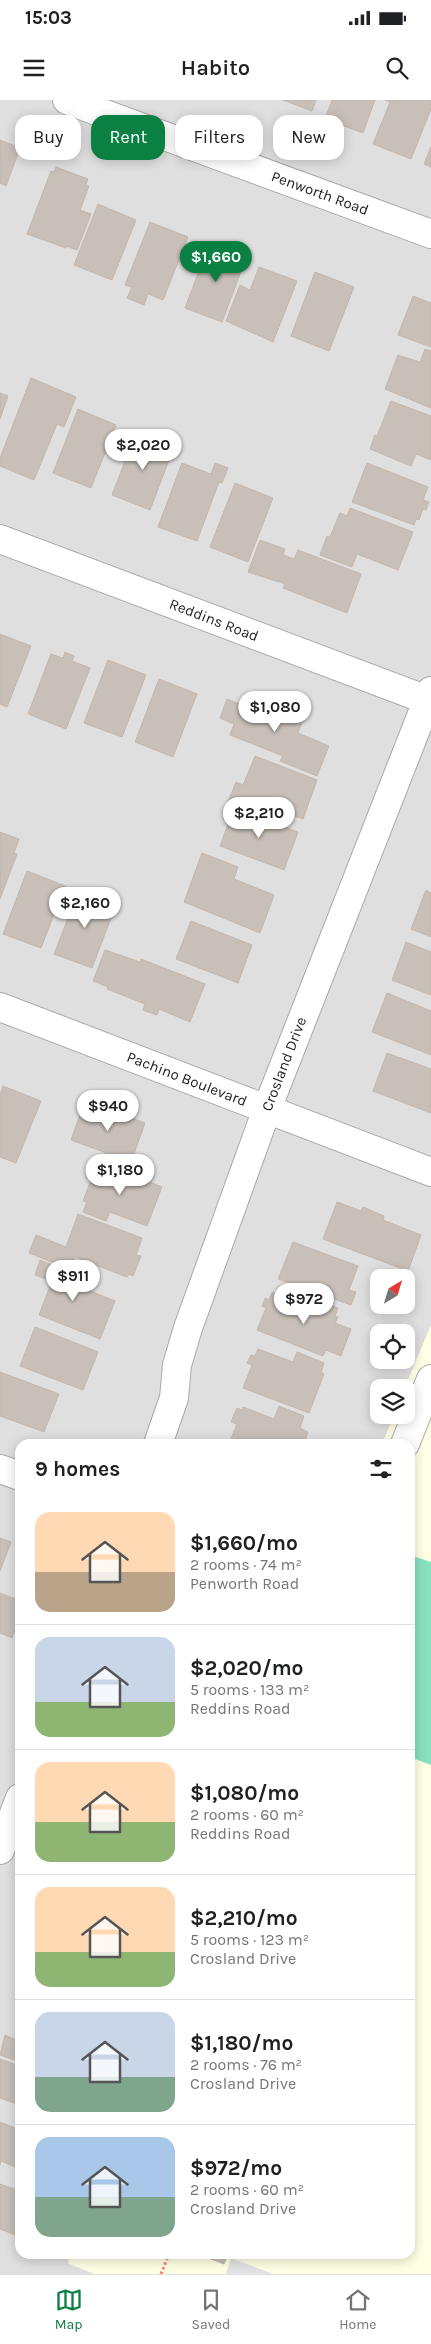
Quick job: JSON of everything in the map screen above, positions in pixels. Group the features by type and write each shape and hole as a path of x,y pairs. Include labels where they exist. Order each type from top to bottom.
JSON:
{"street":[{"name":"Penworth Road","path":"68,100 431,234"},
{"name":"Reddins Road","path":"0,539 429,695"},
{"name":"Crosland Drive","path":"160,1439 174,1398 177,1365 188,1328 267,1109 429,695"},
{"name":"Pachino Boulevard","path":"0,1007 431,1172"},
{"path":"407,1439 431,1378"},
{"path":"0,1469 15,1474"},
{"path":"0,1850 15,1811"}],"path":[{"path":"161,2274 167,2259"}],"shaded area":[{"path":"0,100 431,100 431,1325 415,1363 415,1324 370,1324 370,1369 413,1369 408,1379 370,1379 370,1424 390,1424 384,1439 15,1439 15,2259 70,2259 68,2264 95,2274 0,2274"},
{"path":"431,1325 431,2274 95,2274 68,2263 69,2259 415,2259 415,1439 384,1439 390,1424 415,1424 415,1379 408,1379 413,1369 415,1369 415,1363"},
{"path":"231,2259 234,2259 273,2274 226,2274"}],"green space":[{"path":"415,1557 431,1562 431,1765 415,1759"}],"building":[{"path":"283,100 316,100 312,111"},
{"path":"332,100 375,100 363,133 344,126 344,115 326,115"},
{"path":"385,100 431,100 431,109 411,159 373,144 390,102"},
{"path":"0,140 15,146 16,160 6,186 0,183"},
{"path":"431,147 431,167 424,164"},
{"path":"56,167 88,179 86,185 89,186 80,210 91,214 77,250 27,234 51,171 54,172"},
{"path":"98,204 136,220 112,280 74,265"},
{"path":"150,222 188,237 163,300 148,294 144,305 127,298 132,287 125,285"},
{"path":"209,245 246,258 222,322 185,308"},
{"path":"259,267 297,281 273,342 226,321 240,285 250,290"},
{"path":"315,272 354,287 329,351 291,336"},
{"path":"413,296 431,303 431,347 398,335"},
{"path":"425,349 431,351 431,408 385,389 398,355 420,362"},
{"path":"31,378 76,397 64,427 57,424 34,480 0,466 0,458"},
{"path":"0,393 8,396 0,419"},
{"path":"391,401 431,416 431,460 416,454 411,466 370,449"},
{"path":"78,409 116,425 91,488 53,473"},
{"path":"136,433 174,447 150,510 112,495"},
{"path":"182,463 211,474 215,463 228,468 222,483 219,482 197,541 158,527"},
{"path":"367,463 428,487 423,500 429,502 426,510 423,509 419,520 416,519 414,525 352,502"},
{"path":"235,483 273,498 248,562 210,547"},
{"path":"350,508 413,532 398,570 357,554 352,567 320,555 327,536 330,537 340,513 347,516"},
{"path":"260,540 285,549 283,555 294,559 298,550 361,574 347,613 283,588 285,584 248,572"},
{"path":"0,634 31,646 7,707 0,704"},
{"path":"65,652 74,656 72,661 90,668 66,729 28,714 51,654 63,658"},
{"path":"108,660 146,675 122,737 84,723"},
{"path":"159,679 197,694 173,757 135,742"},
{"path":"245,696 263,703 265,699 274,703 273,707 303,719 298,733 329,746 317,776 280,761 283,756 230,735 234,724 220,718 227,699 242,705"},
{"path":"255,756 317,780 303,819 269,806 265,816 228,802 236,782 243,785"},
{"path":"234,808 298,832 284,870 220,846"},
{"path":"0,832 19,839 14,853 17,854 0,899"},
{"path":"202,853 238,867 234,879 274,895 260,933 184,902"},
{"path":"27,871 65,886 41,948 3,934"},
{"path":"79,890 116,905 92,968 54,954"},
{"path":"426,890 431,893 431,937 411,929"},
{"path":"191,921 252,945 238,983 176,959"},
{"path":"406,942 431,952 431,995 392,980"},
{"path":"105,950 140,962 141,959 205,984 190,1022 159,1009 157,1015 143,1010 145,1004 107,989 108,987 93,981"},
{"path":"387,993 431,1011 431,1055 372,1032"},
{"path":"387,1053 431,1069 431,1113 373,1091"},
{"path":"3,1086 41,1101 16,1163 0,1157 0,1095"},
{"path":"85,1101 145,1123 131,1162 71,1140"},
{"path":"98,1162 162,1187 147,1226 110,1212 106,1221 83,1212 87,1202 83,1201"},
{"path":"337,1202 361,1211 363,1207 384,1216 383,1220 421,1235 409,1269 403,1269 323,1239"},
{"path":"78,1214 142,1238 136,1255 141,1256 133,1276 129,1274 127,1277 75,1257 70,1269 29,1253 36,1235 66,1247"},
{"path":"293,1242 358,1266 349,1290 356,1292 351,1305 278,1279"},
{"path":"40,1260 82,1277 78,1286 115,1301 100,1339 39,1315 52,1281 35,1275"},
{"path":"272,1292 312,1308 315,1300 338,1308 335,1316 338,1317 335,1323 351,1329 341,1356 326,1350 323,1356 257,1330 266,1308 262,1306 265,1298 269,1300"},
{"path":"35,1327 98,1352 83,1390 20,1366"},
{"path":"258,1349 293,1362 297,1352 324,1363 321,1373 324,1374 309,1413 243,1388 252,1365 247,1363 251,1355 255,1356"},
{"path":"0,1372 59,1394 44,1432 0,1416"},
{"path":"279,1406 304,1416 300,1428 308,1432 306,1439 231,1439 237,1424 231,1422 237,1408 242,1410 243,1407 274,1419"},
{"path":"0,1538 11,1542 0,1571"},
{"path":"0,1593 15,1599 15,1630 12,1638 0,1633"},
{"path":"5,2035 15,2040 15,2060 0,2055"},
{"path":"0,2059 15,2064 15,2103 0,2098"},
{"path":"0,2122 15,2128 15,2167 1,2161 0,2165"},
{"path":"0,2184 15,2189 15,2235 0,2229"},
{"path":"211,2259 226,2259 224,2264"}]}
